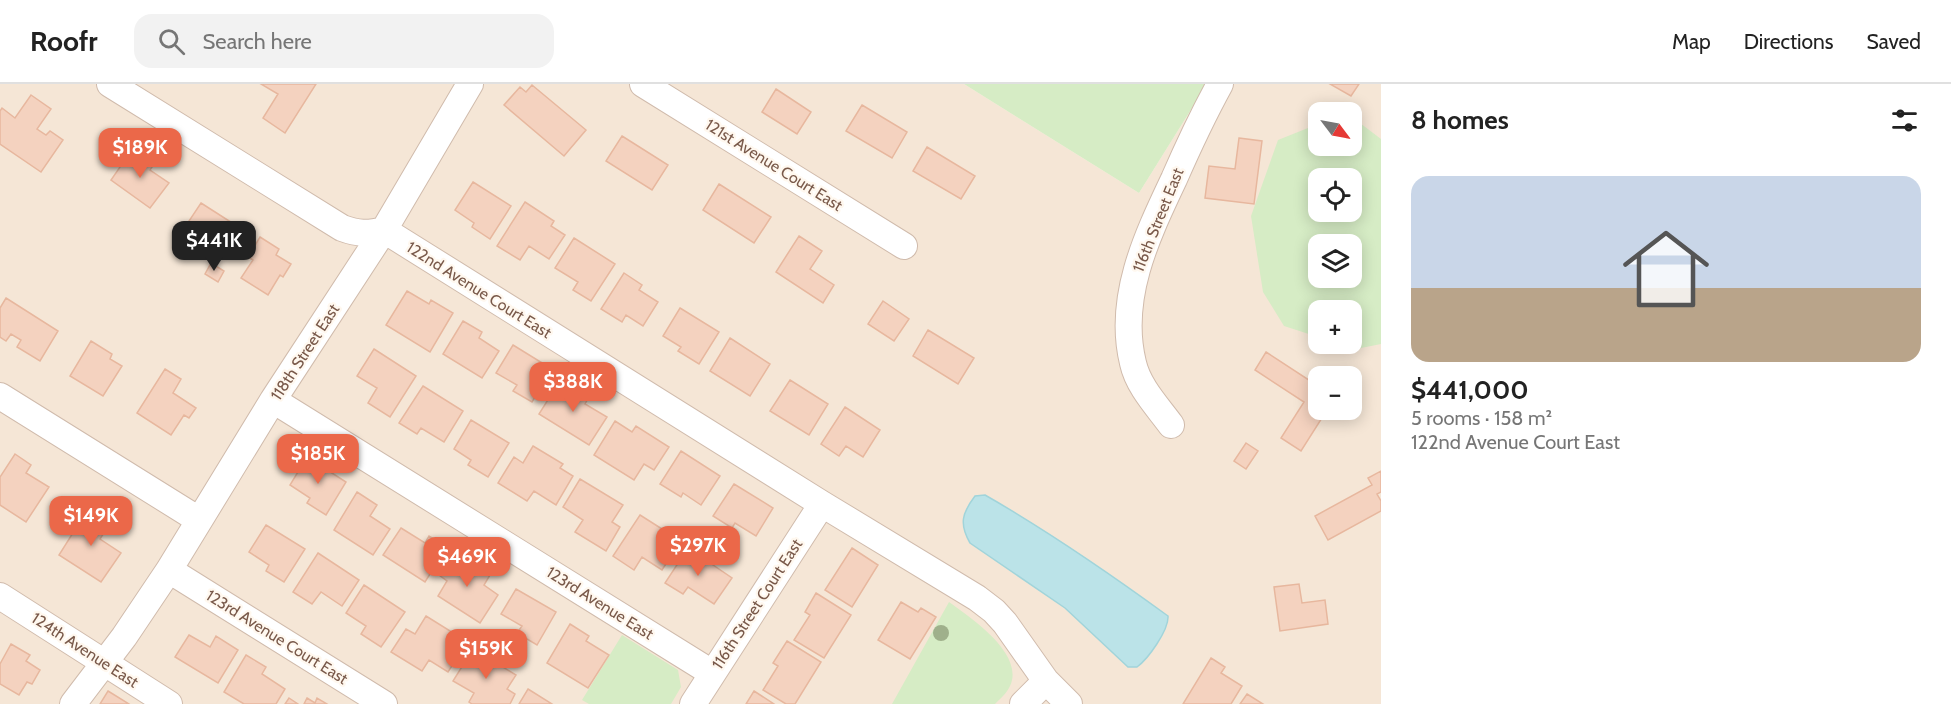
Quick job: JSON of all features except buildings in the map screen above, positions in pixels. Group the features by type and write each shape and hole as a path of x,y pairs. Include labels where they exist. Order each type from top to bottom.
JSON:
{"street":[{"path":"110,84 342,228 355,233 367,234 384,230"},
{"name":"118th Street East","path":"73,704 169,570 273,400 384,230 470,84"},
{"name":"121st Avenue Court East","path":"643,84 904,246"},
{"name":"116th Street East","path":"1171,425 1143,387 1133,364 1128,334 1131,296 1139,259 1158,213 1220,84"},
{"name":"122nd Avenue Court East","path":"384,230 822,504 952,581 994,611 1046,681 1069,704"},
{"path":"0,396 199,519"},
{"name":"123rd Avenue East","path":"273,400 712,673"},
{"name":"116th Street Court East","path":"693,704 822,504"},
{"name":"123rd Avenue Court East","path":"169,570 384,704"},
{"name":"124th Avenue East","path":"0,596 169,704"},
{"path":"1023,704 1046,681"}],"shaded area":[{"path":"0,84 964,84 1139,193 1207,84 1381,84 1381,704 0,704"}],"green space":[{"path":"964,84 1207,84 1139,193"},
{"path":"1362,125 1381,139 1381,344 1362,348 1362,300 1308,300 1308,334 1284,326 1263,292 1251,216 1278,140 1308,128 1308,156 1362,156"},
{"path":"949,602 982,627 1003,650 1010,662 1013,674 1009,689 995,704 892,704"},
{"path":"622,635 678,670 681,687 671,704 589,704 582,700"}],"water":[{"path":"985,495 1078,553 1168,616 1162,636 1142,663 1137,667 1128,667 1065,608 970,543 964,530 963,519 975,496"}]}
